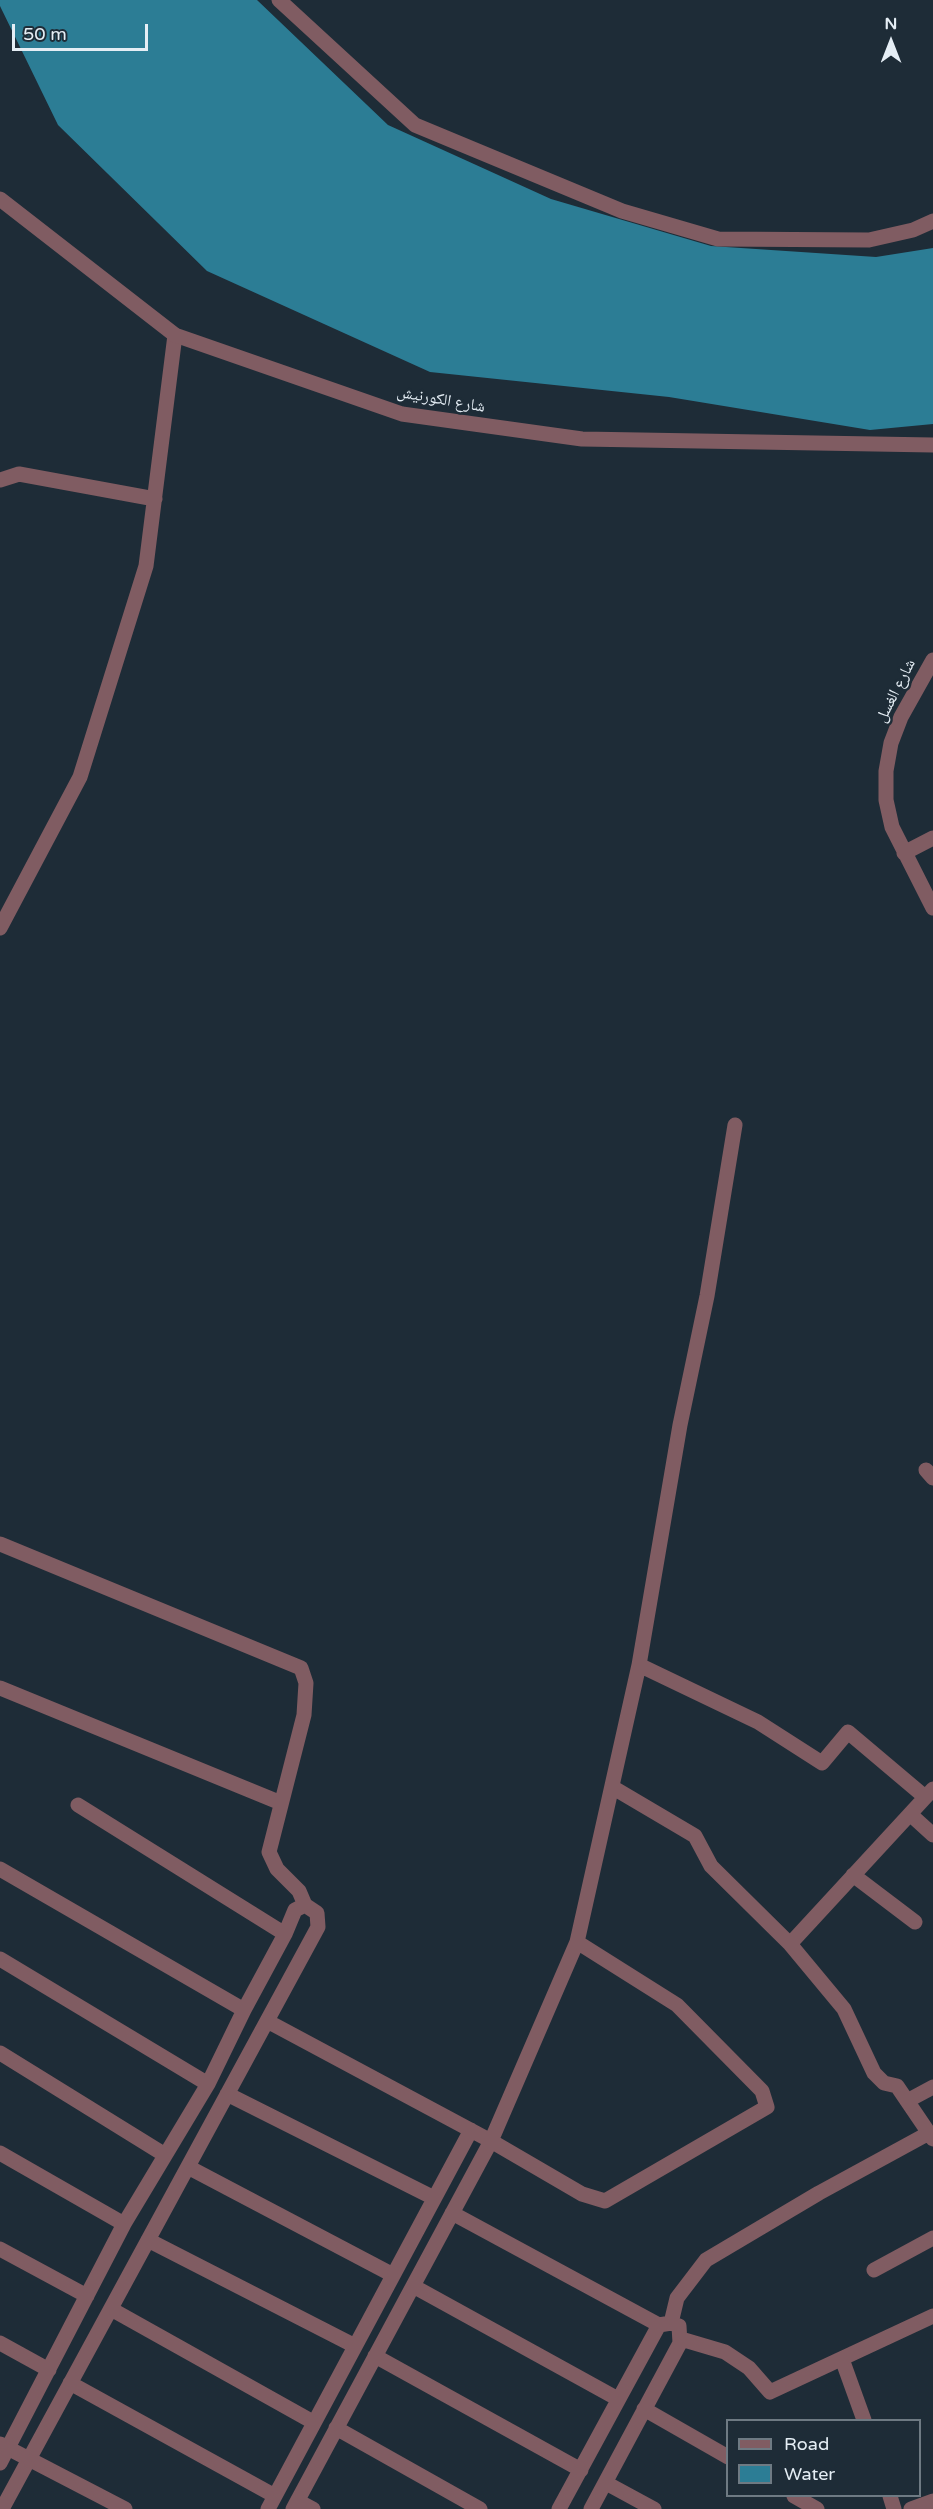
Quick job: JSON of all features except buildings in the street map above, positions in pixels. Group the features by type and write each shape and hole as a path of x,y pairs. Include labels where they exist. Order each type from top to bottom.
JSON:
{"street":[{"path":"279,0 416,125 622,211 718,239 869,240 913,230 933,221"},
{"name":"شارع الكورنيش","path":"0,199 175,334 402,414 582,439 933,445"},
{"path":"0,928 80,777 146,566 175,334"},
{"path":"0,480 19,474 155,499"},
{"name":"شارع الغسل","path":"933,660 901,717 891,744 886,771 888,809 892,827 933,908"},
{"path":"904,853 933,838"},
{"path":"313,2509 295,2505 491,2141 577,1942 639,1665 680,1425 707,1296 735,1125"},
{"path":"0,1544 301,1668 306,1683 304,1715 269,1852 277,1869 299,1891 305,1905 317,1913 318,1927 2,2509"},
{"path":"639,1665 758,1722 822,1763 848,1732 929,1793 790,1944"},
{"path":"0,1688 281,1803"},
{"path":"560,2509 618,2399 665,2324 678,2298 706,2260 819,2193 931,2136 897,2086 884,2083 874,2073 844,2009 790,1944 711,1866 695,1836 612,1787"},
{"path":"78,1805 285,1934"},
{"path":"910,1814 933,1835"},
{"path":"0,1869 244,2010"},
{"path":"853,1875 915,1922"},
{"path":"0,2463 4,2446 49,2370 124,2224 208,2084 295,1910 305,1905"},
{"path":"267,2021 471,2130 582,2193 605,2201 766,2107 762,2091 677,2004 577,1942"},
{"path":"0,1959 208,2084"},
{"path":"0,2053 165,2155"},
{"path":"908,2101 933,2087"},
{"path":"227,2094 434,2198"},
{"path":"70,2383 272,2502 471,2130"},
{"path":"0,2154 124,2224"},
{"path":"188,2167 393,2275"},
{"path":"452,2213 665,2324 679,2326 681,2339 591,2509"},
{"path":"874,2270 933,2238"},
{"path":"148,2240 355,2346"},
{"path":"0,2248 87,2296"},
{"path":"413,2286 618,2399"},
{"path":"111,2309 313,2422"},
{"path":"681,2339 725,2352 749,2368 770,2392 933,2316"},
{"path":"0,2343 49,2370"},
{"path":"375,2356 582,2470"},
{"path":"842,2359 863,2419"},
{"path":"644,2409 726,2456"},
{"path":"336,2428 480,2509"},
{"path":"4,2446 125,2509"},
{"path":"606,2483 654,2509"},
{"path":"796,2497 817,2509"},
{"path":"911,2509 933,2501"}],"water":[{"path":"0,0 257,0 388,125 551,199 711,246 876,257 933,248 933,424 870,430 669,397 430,372 207,271 58,125 0,6"}]}
